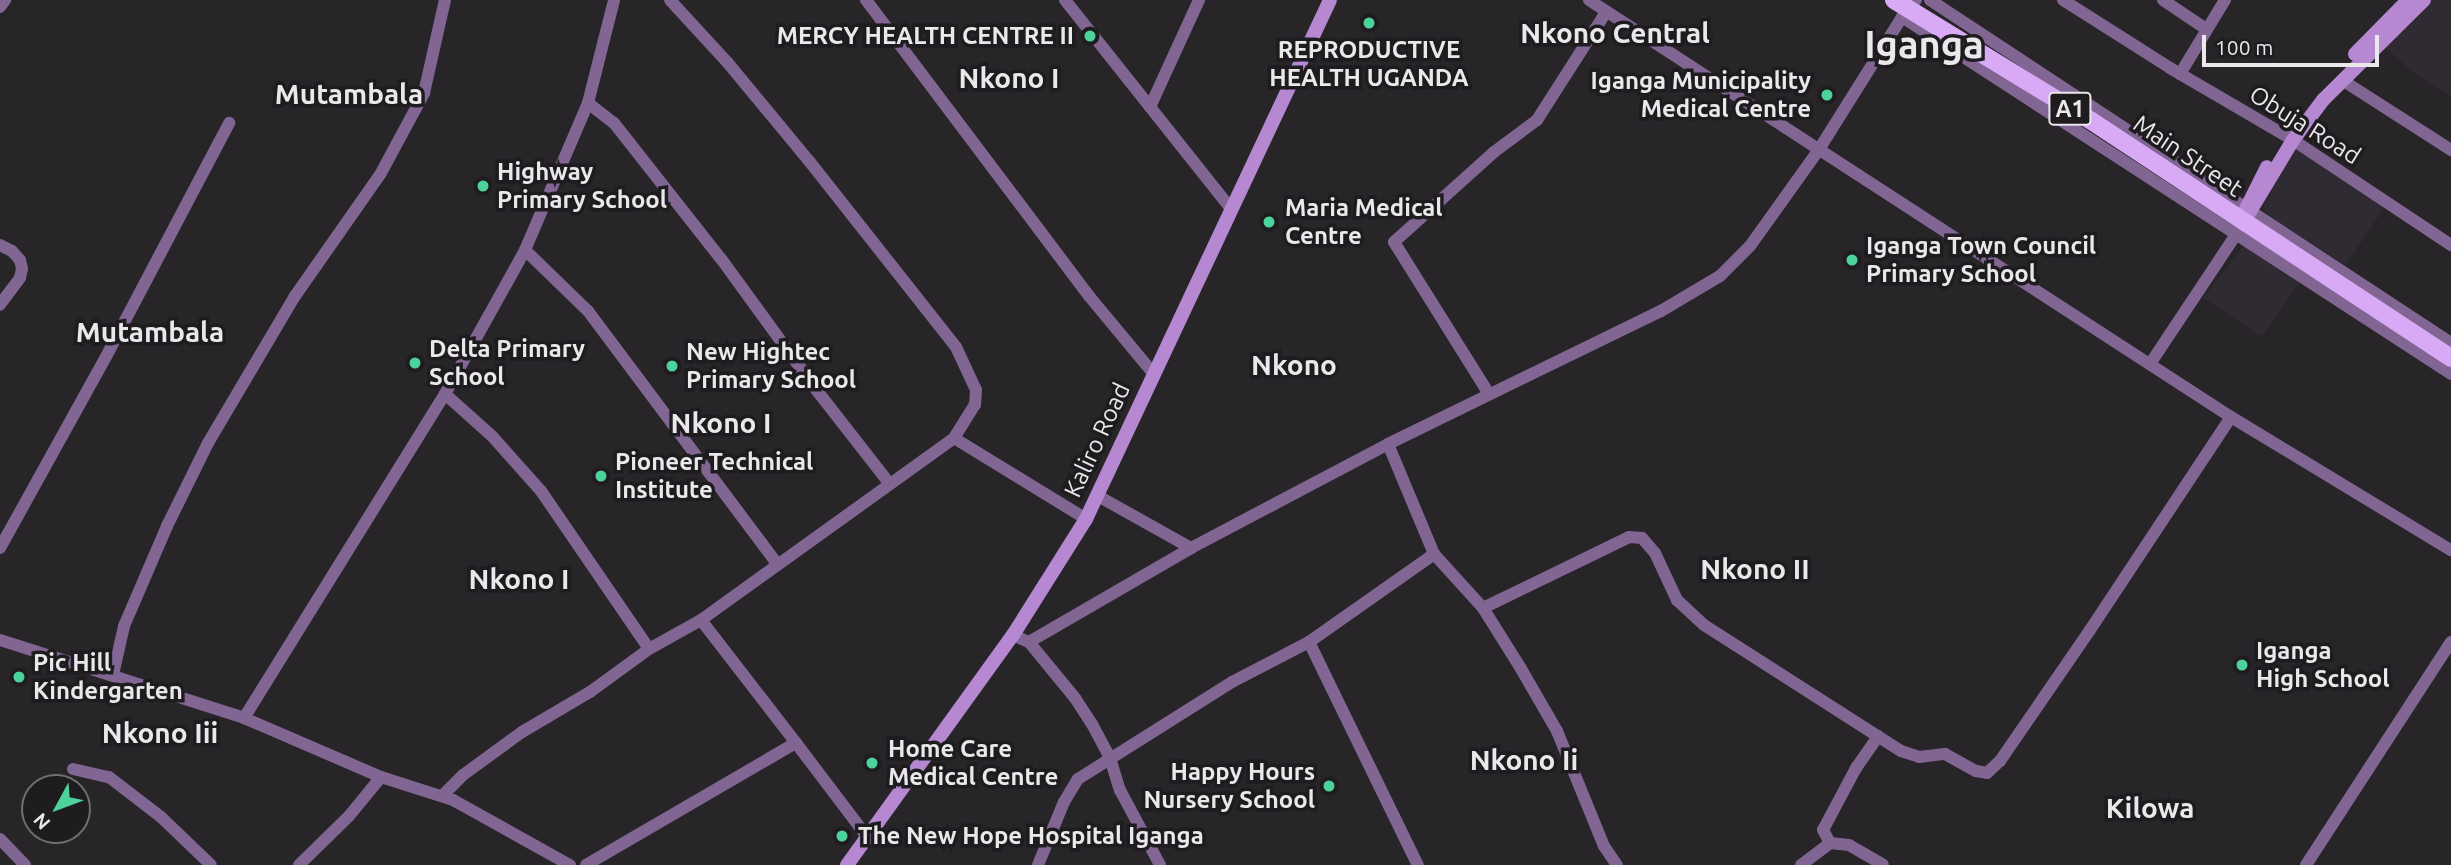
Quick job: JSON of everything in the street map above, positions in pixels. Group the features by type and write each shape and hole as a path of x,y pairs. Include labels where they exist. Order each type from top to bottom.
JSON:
{"main road":[{"name":"Kaliro Road","path":"847,865 1013,635 1086,519 1330,0"},
{"path":"2245,218 2289,138 2317,94 2409,0"},
{"path":"2289,138 2342,80 2424,0"},
{"name":"Main Street","path":"1905,7 2245,218 2451,358"}],"street":[{"path":"0,7 5,0"},
{"path":"113,675 124,626 167,526 208,443 295,296 381,173 424,93 445,0"},
{"path":"244,718 444,394 525,250 588,103 614,0"},
{"path":"442,796 463,775 522,732 590,692 649,649 701,620 954,438 975,405 976,390 956,347 809,161 727,62 670,0"},
{"path":"866,0 1089,296 1153,373"},
{"path":"1065,0 1231,209"},
{"path":"1150,107 1199,0"},
{"path":"1589,0 2231,417 2451,550"},
{"name":"Main Street","path":"1930,0 2245,218 2451,374"},
{"name":"Obuja Road","path":"2063,0 2180,74 2289,138 2451,245"},
{"path":"2163,0 2206,29"},
{"path":"2180,74 2225,0"},
{"path":"1029,642 1191,548 1388,444 1661,311 1720,276 1750,246 1818,151 1905,7"},
{"path":"1489,394 1394,242 1494,152 1537,120 1606,12"},
{"path":"2342,80 2451,150"},
{"path":"588,103 614,123 889,483"},
{"path":"0,548 109,351 229,123"},
{"path":"2150,364 2245,218"},
{"name":"Main Street","path":"2245,218 2451,343"},
{"path":"0,244 20,260 22,269 20,278 0,305"},
{"path":"525,250 588,311 777,564"},
{"path":"444,394 492,436 541,491 649,649"},
{"path":"1483,608 1629,537 1642,538 1655,553 1677,600 1704,625 1901,751 1919,757 1945,754 1976,771 1987,773 2000,761 2083,641 2231,417"},
{"path":"954,438 1086,519"},
{"path":"1388,444 1434,554 1483,608 1557,730 1604,846 1617,865"},
{"path":"1098,496 1191,548"},
{"path":"1038,865 1064,802 1078,779 1233,682 1309,642 1434,554"},
{"path":"701,620 868,838"},
{"path":"1013,635 1029,642 1075,698 1110,758 1120,790 1160,865"},
{"path":"0,640 244,718 381,777 442,796 570,865"},
{"path":"1309,642 1418,865"},
{"path":"2306,865 2451,642"},
{"path":"1830,843 1823,830 1856,768 1878,736"},
{"path":"586,865 796,743"},
{"path":"73,769 109,777 161,817 211,865"},
{"path":"299,865 349,816 381,777"},
{"path":"0,839 25,865"},
{"path":"1801,865 1830,843 1849,845 1883,865"}],"shaded area":[{"path":"2432,0 2451,0 2451,96 2412,71 2385,47"},
{"path":"2299,150 2384,208 2346,265 2275,220 2264,209 2264,202 2295,151"},
{"path":"2243,247 2248,247 2302,279 2262,336 2203,298"}],"place":[{"name":"REPRODUCTIVE HEALTH UGANDA","path":"1369,23"},
{"name":"MERCY HEALTH CENTRE II","path":"1090,36"},
{"name":"Iganga Municipality Medical Centre","path":"1827,95"},
{"name":"Highway Primary School","path":"483,186"},
{"name":"Maria Medical Centre","path":"1269,222"},
{"name":"Iganga Town Council Primary School","path":"1852,260"},
{"name":"Delta Primary School","path":"415,363"},
{"name":"New Hightec Primary School","path":"672,366"},
{"name":"Pioneer Technical Institute","path":"601,476"},
{"name":"Iganga High School","path":"2242,665"},
{"name":"Pic Hill Kindergarten","path":"19,677"},
{"name":"Home Care Medical Centre","path":"872,763"},
{"name":"Happy Hours Nursery School","path":"1329,786"},
{"name":"The New Hope Hospital Iganga","path":"842,836"}],"district":[{"name":"Nkono Central","path":"1615,33"},
{"name":"Iganga","path":"1924,45"},
{"name":"Nkono I","path":"1009,78"},
{"name":"Mutambala","path":"349,94"},
{"name":"Mutambala","path":"150,332"},
{"name":"Nkono","path":"1294,365"},
{"name":"Nkono I","path":"721,423"},
{"name":"Nkono II","path":"1755,569"},
{"name":"Nkono I","path":"519,579"},
{"name":"Nkono Iii","path":"160,733"},
{"name":"Nkono Ii","path":"1524,760"},
{"name":"Kilowa","path":"2150,808"}]}
